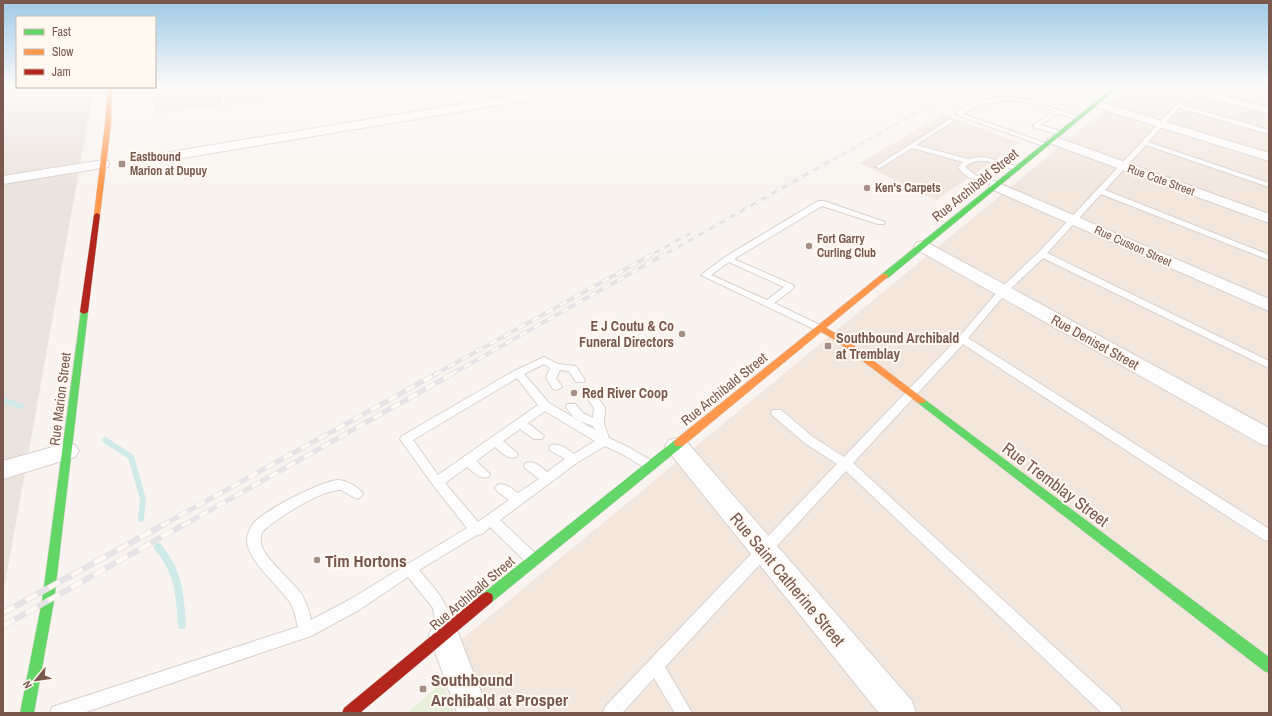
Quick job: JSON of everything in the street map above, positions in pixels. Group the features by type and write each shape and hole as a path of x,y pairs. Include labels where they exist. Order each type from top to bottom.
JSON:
{"main road":[{"name":"Rue Marion Street","path":"26,713 48,601 108,120"},
{"name":"Rue Archibald Street","path":"349,713 533,560 677,446 1076,120"},
{"name":"Rue Tremblay Street","path":"821,329 838,338 1269,666"}],"street":[{"path":"164,157 386,120"},
{"path":"1150,120 1269,157"},
{"name":"Rue Cote Street","path":"1053,139 1269,219"},
{"path":"3,180 103,164"},
{"name":"Rue Cusson Street","path":"997,185 1269,306"},
{"name":"Rue Deniset Street","path":"922,246 1269,438"},
{"name":"Rue Saint Catherine Street","path":"677,446 900,713"},
{"path":"3,470 67,451"},
{"path":"444,635 473,713"}],"lane":[{"path":"982,120 1053,139"},
{"path":"1044,120 1035,126 1053,139"},
{"path":"611,713 962,339 1003,291 1042,254 1165,120"},
{"path":"1228,120 1269,132"},
{"path":"878,167 950,121"},
{"path":"1145,144 1269,185"},
{"path":"911,146 967,161 987,160 1018,168"},
{"path":"967,161 960,167 964,172 997,185"},
{"path":"1101,191 1269,258"},
{"path":"821,329 705,275 728,259 821,203 881,222"},
{"path":"1042,254 1269,365"},
{"path":"728,259 790,287 767,304"},
{"path":"962,339 1269,536"},
{"path":"477,530 437,482 406,439 518,373 544,360 556,367 572,368 580,380"},
{"path":"556,367 551,378 557,387"},
{"path":"518,373 545,406 604,441 626,451 651,466"},
{"path":"593,399 600,408 598,424 604,441"},
{"path":"437,482 545,406"},
{"path":"571,407 579,416 598,424"},
{"path":"777,413 809,440 845,463 1114,713"},
{"path":"520,423 538,436"},
{"path":"495,441 512,454"},
{"path":"58,713 306,631 354,605 410,569 477,530 574,459 604,441"},
{"path":"555,448 574,459"},
{"path":"468,461 484,474"},
{"path":"530,466 548,479"},
{"path":"306,631 299,604 257,549 254,537 257,528 310,495 322,490 341,486 348,488 357,494"},
{"path":"501,488 519,500"},
{"path":"491,520 533,560"},
{"path":"410,569 440,606 444,635"},
{"path":"656,666 684,713"}],"shaded area":[{"path":"3,120 88,120 3,595"},
{"path":"932,120 960,120 1020,143 936,200 860,163"},
{"path":"1091,120 1269,120 1269,713 482,713 456,644"}],"green space":[{"path":"443,682 454,713 407,713"}],"waterway":[{"path":"3,400 21,406"},
{"path":"105,440 131,457 143,499 141,519"},
{"path":"158,547 165,556 174,574 179,593 182,625"}],"railway":[{"path":"829,162 903,120"},
{"path":"662,256 830,161"},
{"path":"649,256 689,234"},
{"path":"434,375 651,255"},
{"path":"450,375 663,255"},
{"path":"161,526 436,374"},
{"path":"182,526 452,374"},
{"path":"3,613 163,525"},
{"path":"3,626 183,525"}],"traffic: fast":[{"path":"885,276 1076,120"},
{"path":"27,713 48,601 84,312"},
{"path":"921,401 1269,666"},
{"path":"487,598 679,443"}],"traffic: slow":[{"path":"97,215 108,120"},
{"path":"679,443 885,276"},
{"path":"821,329 838,338 921,401"}],"traffic: jam":[{"path":"84,312 97,215"},
{"path":"349,713 487,598"}],"place":[{"name":"Eastbound Marion at Dupuy","path":"122,164"},
{"name":"Ken's Carpets","path":"867,188"},
{"name":"Fort Garry Curling Club","path":"809,246"},
{"name":"E J Coutu & Co Funeral Directors","path":"682,334"},
{"name":"Southbound Archibald at Tremblay","path":"828,346"},
{"name":"Red River Coop","path":"574,393"},
{"name":"Tim Hortons","path":"317,560"},
{"name":"Southbound Archibald at Prosper","path":"423,689"}]}
